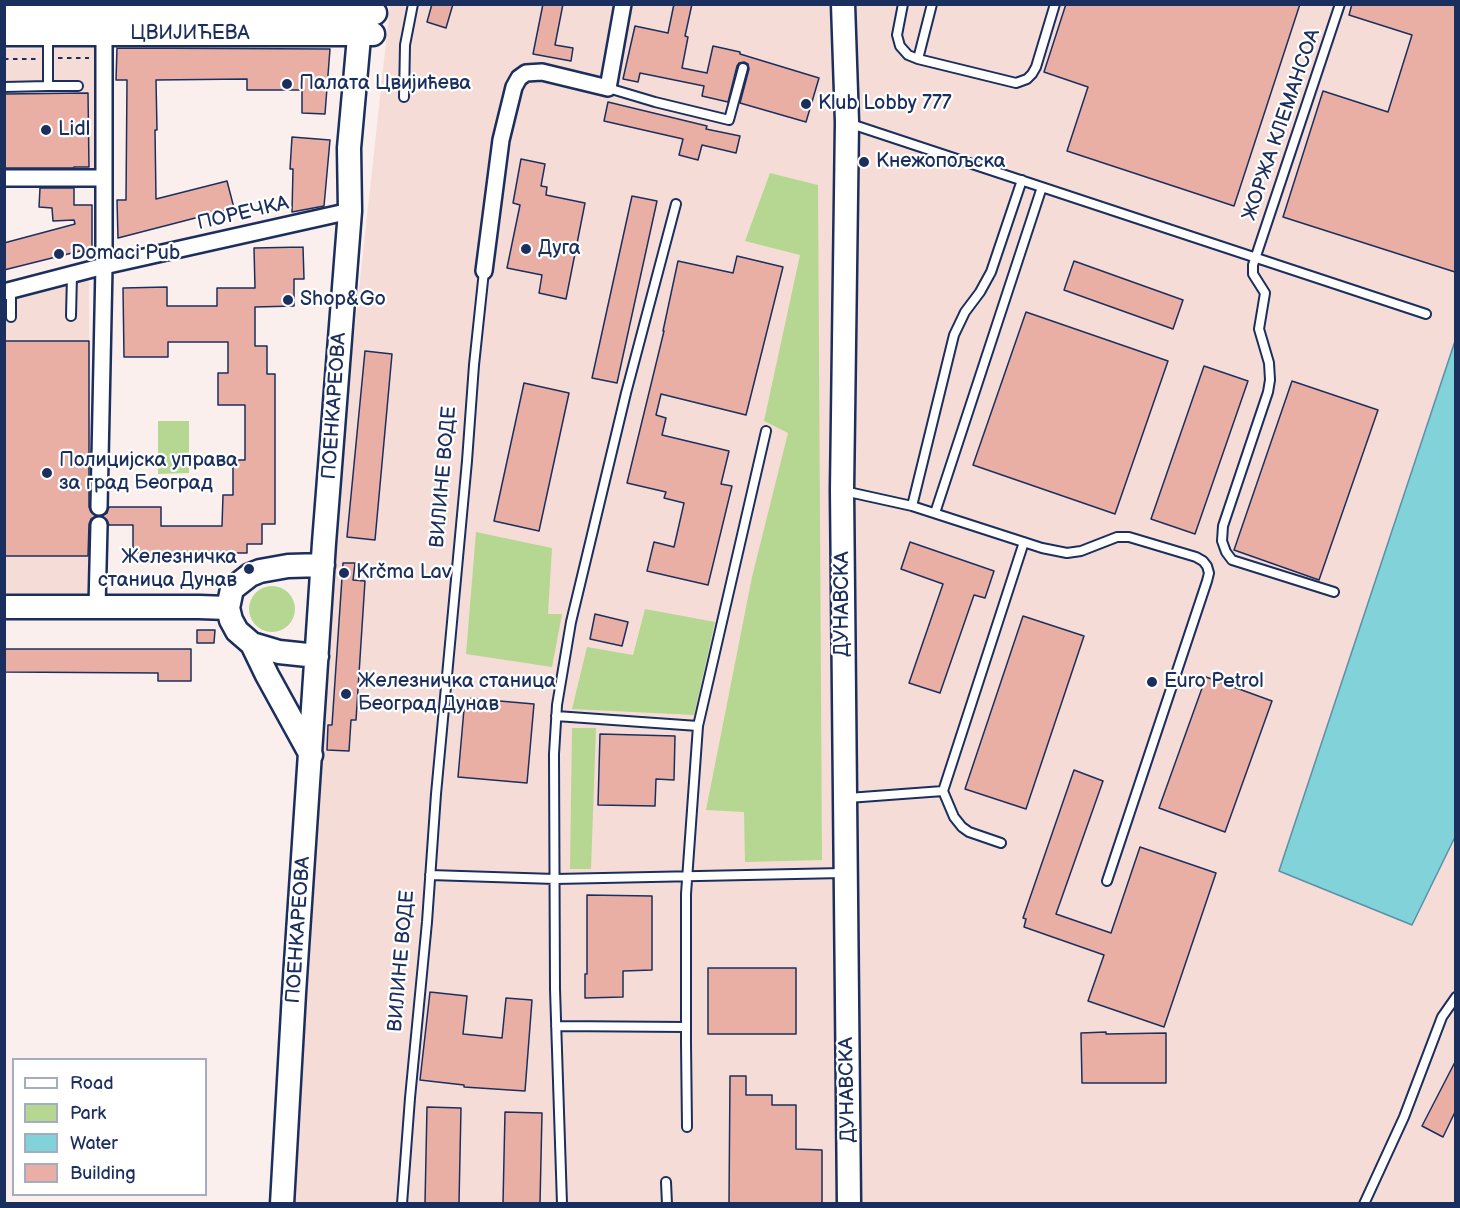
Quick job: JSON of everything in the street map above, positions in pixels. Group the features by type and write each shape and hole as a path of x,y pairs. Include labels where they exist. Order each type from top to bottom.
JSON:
{"street":[{"path":"608,88 624,4"},
{"name":"ДУНАВСКА","path":"843,4 847,122 842,490 849,1203"},
{"name":"ЦВИЈИЋЕВА","path":"4,15 368,17"},
{"path":"99,507 104,272 104,17"},
{"name":"ЦВИЈИЋЕВА","path":"4,34 48,34 104,17"},
{"name":"ПОЕНКАРЕОВА","path":"282,1203 323,565 350,211 366,133 368,17"},
{"name":"ВИЛИНЕ ВОДЕ","path":"483,272 501,140 514,87 519,78 526,73 542,72 608,88"},
{"path":"4,178 104,178"},
{"name":"ПОРЕЧКА","path":"8,291 72,275 104,272 350,211"},
{"path":"97,607 99,525"},
{"path":"311,755 252,644 237,631 228,608 232,590 250,575 288,566 323,565"},
{"path":"4,607 228,608"},
{"path":"252,644 279,652 317,656"}],"lane":[{"path":"404,97 405,45 413,4"},
{"path":"903,4 897,35 904,51 918,59 1016,83 1032,74 1036,67 1056,4"},
{"path":"918,59 932,4"},
{"name":"ЖОРЖА КЛЕМАНСОА","path":"1255,257 1340,4"},
{"path":"48,34 48,86"},
{"path":"608,88 733,121 743,68"},
{"path":"4,87 78,86"},
{"path":"847,122 1426,314"},
{"path":"912,506 954,335 965,312 992,272 1022,180"},
{"path":"935,513 1042,187"},
{"path":"562,1203 556,1026 554,754 557,705 574,611 626,393 676,204"},
{"path":"1255,257 1254,274 1265,293 1259,329 1269,363 1270,380 1223,526 1222,541 1232,560 1334,592"},
{"name":"ВИЛИНЕ ВОДЕ","path":"402,1203 483,272"},
{"path":"71,316 72,275"},
{"path":"8,291 11,316"},
{"path":"687,1127 688,876 698,726 766,430"},
{"path":"842,490 912,506 1024,542 1067,553 1081,551 1116,537 1129,537 1196,557 1207,566 1209,573 1207,581 1107,880"},
{"path":"1001,843 969,832 962,827 954,817 943,791 1024,542"},
{"path":"556,716 698,726"},
{"path":"845,798 943,791"},
{"path":"430,875 555,879 846,873"},
{"path":"1365,1203 1404,1117 1442,1017 1455,997"},
{"path":"556,1026 686,1027"},
{"path":"666,1182 667,1203"}],"shaded area":[{"path":"390,5 1455,5 1455,1203 291,1204 328,574"},
{"path":"96,47 96,173 5,174 4,49"},
{"name":"Полицијска управа за град Београд","path":"89,279 90,596 5,595 4,299"}],"green space":[{"path":"770,173 818,185 822,860 745,862 744,812 706,810 752,577 788,433 764,421 800,255 745,241"},
{"path":"158,421 189,421 189,473 158,474"},
{"path":"476,532 552,548 548,614 562,614 552,667 466,654"},
{"path":"272,586 281,587 288,593 294,600 294,618 288,625 281,631 272,632 263,631 256,625 250,618 249,609 250,600 256,593 263,587"},
{"path":"645,609 715,622 694,715 572,709 587,647 633,655"},
{"path":"572,728 596,728 591,869 570,869"}],"water":[{"path":"1455,341 1455,837 1412,925 1279,871"}],"building":[{"path":"432,4 453,4 446,28 427,22"},
{"path":"543,4 563,4 555,45 573,48 571,61 533,54"},
{"path":"674,4 692,4 685,36 688,37 682,68 707,73 713,46 740,52 740,54 819,78 806,122 740,103 749,69 748,64 744,62 737,66 728,102 702,96 704,86 640,73 638,82 623,79 635,26 668,33"},
{"path":"1066,4 1300,4 1234,206 1067,151 1088,87 1044,72"},
{"path":"1352,4 1455,4 1455,272 1283,217 1323,91 1388,112 1412,35 1349,15"},
{"path":"117,48 330,49 325,114 302,113 302,90 247,90 247,79 156,80 156,199 227,181 234,208 118,238 117,200 126,200 127,80 116,80"},
{"name":"Lidl","path":"88,93 89,167 4,168 4,94"},
{"path":"608,102 740,136 736,153 702,145 698,160 679,155 683,139 604,121"},
{"path":"292,137 330,140 324,206 292,212 293,169 290,169"},
{"path":"521,159 545,164 541,186 547,187 546,195 585,203 566,299 539,293 542,275 507,268 520,205 513,203"},
{"path":"40,188 74,188 74,205 92,205 92,248 4,270 4,243 75,224 74,220 53,221 52,208 39,207"},
{"path":"632,196 657,201 617,383 592,378"},
{"path":"303,247 304,279 294,279 294,306 255,307 255,346 267,346 267,374 275,374 275,524 262,524 262,544 247,544 247,553 133,553 133,525 109,525 102,516 107,513 109,507 161,507 161,526 222,526 223,495 233,495 233,460 245,460 245,405 218,405 218,373 228,373 228,342 168,342 168,357 124,357 123,288 167,287 167,306 217,306 217,288 255,288 254,248"},
{"path":"737,256 783,267 746,415 661,394 656,415 666,418 662,435 729,451 721,484 732,486 708,585 647,571 654,542 674,547 684,503 664,498 666,492 627,483 664,331 678,261 733,273"},
{"path":"1074,261 1183,300 1173,329 1064,290"},
{"path":"1026,312 1168,361 1115,514 973,465"},
{"name":"Полицијска управа за град Београд","path":"4,341 89,341 89,507 96,516 89,524 88,556 5,556"},
{"path":"365,351 392,354 375,540 347,537"},
{"path":"1204,366 1248,381 1195,534 1151,519"},
{"path":"1292,381 1378,410 1319,580 1234,550"},
{"path":"524,383 569,393 539,531 494,521"},
{"path":"910,542 994,571 985,598 974,595 940,693 909,683 943,584 901,569"},
{"path":"343,563 355,563 353,580 365,581 356,720 351,720 349,751 327,750 328,725 332,725"},
{"path":"595,614 628,622 622,646 590,639"},
{"path":"1023,616 1084,636 1026,809 965,789"},
{"path":"197,630 215,630 214,643 197,643"},
{"path":"4,649 191,649 191,681 158,681 158,673 4,672"},
{"path":"1206,677 1272,701 1225,832 1159,808"},
{"path":"465,698 534,704 527,783 458,777"},
{"path":"600,734 675,736 674,780 656,779 655,806 598,805"},
{"path":"1074,770 1103,781 1056,914 1111,933 1140,847 1216,873 1164,1027 1088,1001 1104,955 1024,927 1026,919 1023,918"},
{"path":"587,895 652,896 652,970 623,971 623,997 585,998"},
{"path":"708,968 796,968 796,1034 708,1034"},
{"path":"430,992 467,996 463,1034 502,1038 506,998 532,1000 525,1091 464,1087 464,1085 420,1080"},
{"path":"1106,1032 1106,1034 1166,1033 1166,1083 1082,1083 1081,1033"},
{"path":"1455,1062 1455,1112 1443,1137 1422,1126"},
{"path":"730,1076 746,1076 746,1095 772,1095 772,1105 796,1105 796,1149 822,1150 822,1203 729,1203"},
{"path":"427,1107 461,1108 459,1203 425,1203"},
{"path":"505,1112 542,1113 540,1203 503,1203"}],"place":[{"name":"Палата Цвијићева","path":"287,84"},
{"name":"Klub Lobby 777","path":"806,104"},
{"name":"Lidl","path":"46,130"},
{"name":"Кнежопољска","path":"864,162"},
{"name":"Дуга","path":"526,249"},
{"name":"Domaci Pub","path":"59,254"},
{"name":"Shop&Go","path":"288,300"},
{"name":"Полицијска управа за град Београд","path":"47,473"},
{"name":"Железничка станица Дунав","path":"249,569"},
{"name":"Krčma Lav","path":"344,573"},
{"name":"Euro Petrol","path":"1152,682"},
{"name":"Железничка станица Београд Дунав","path":"346,694"}]}
